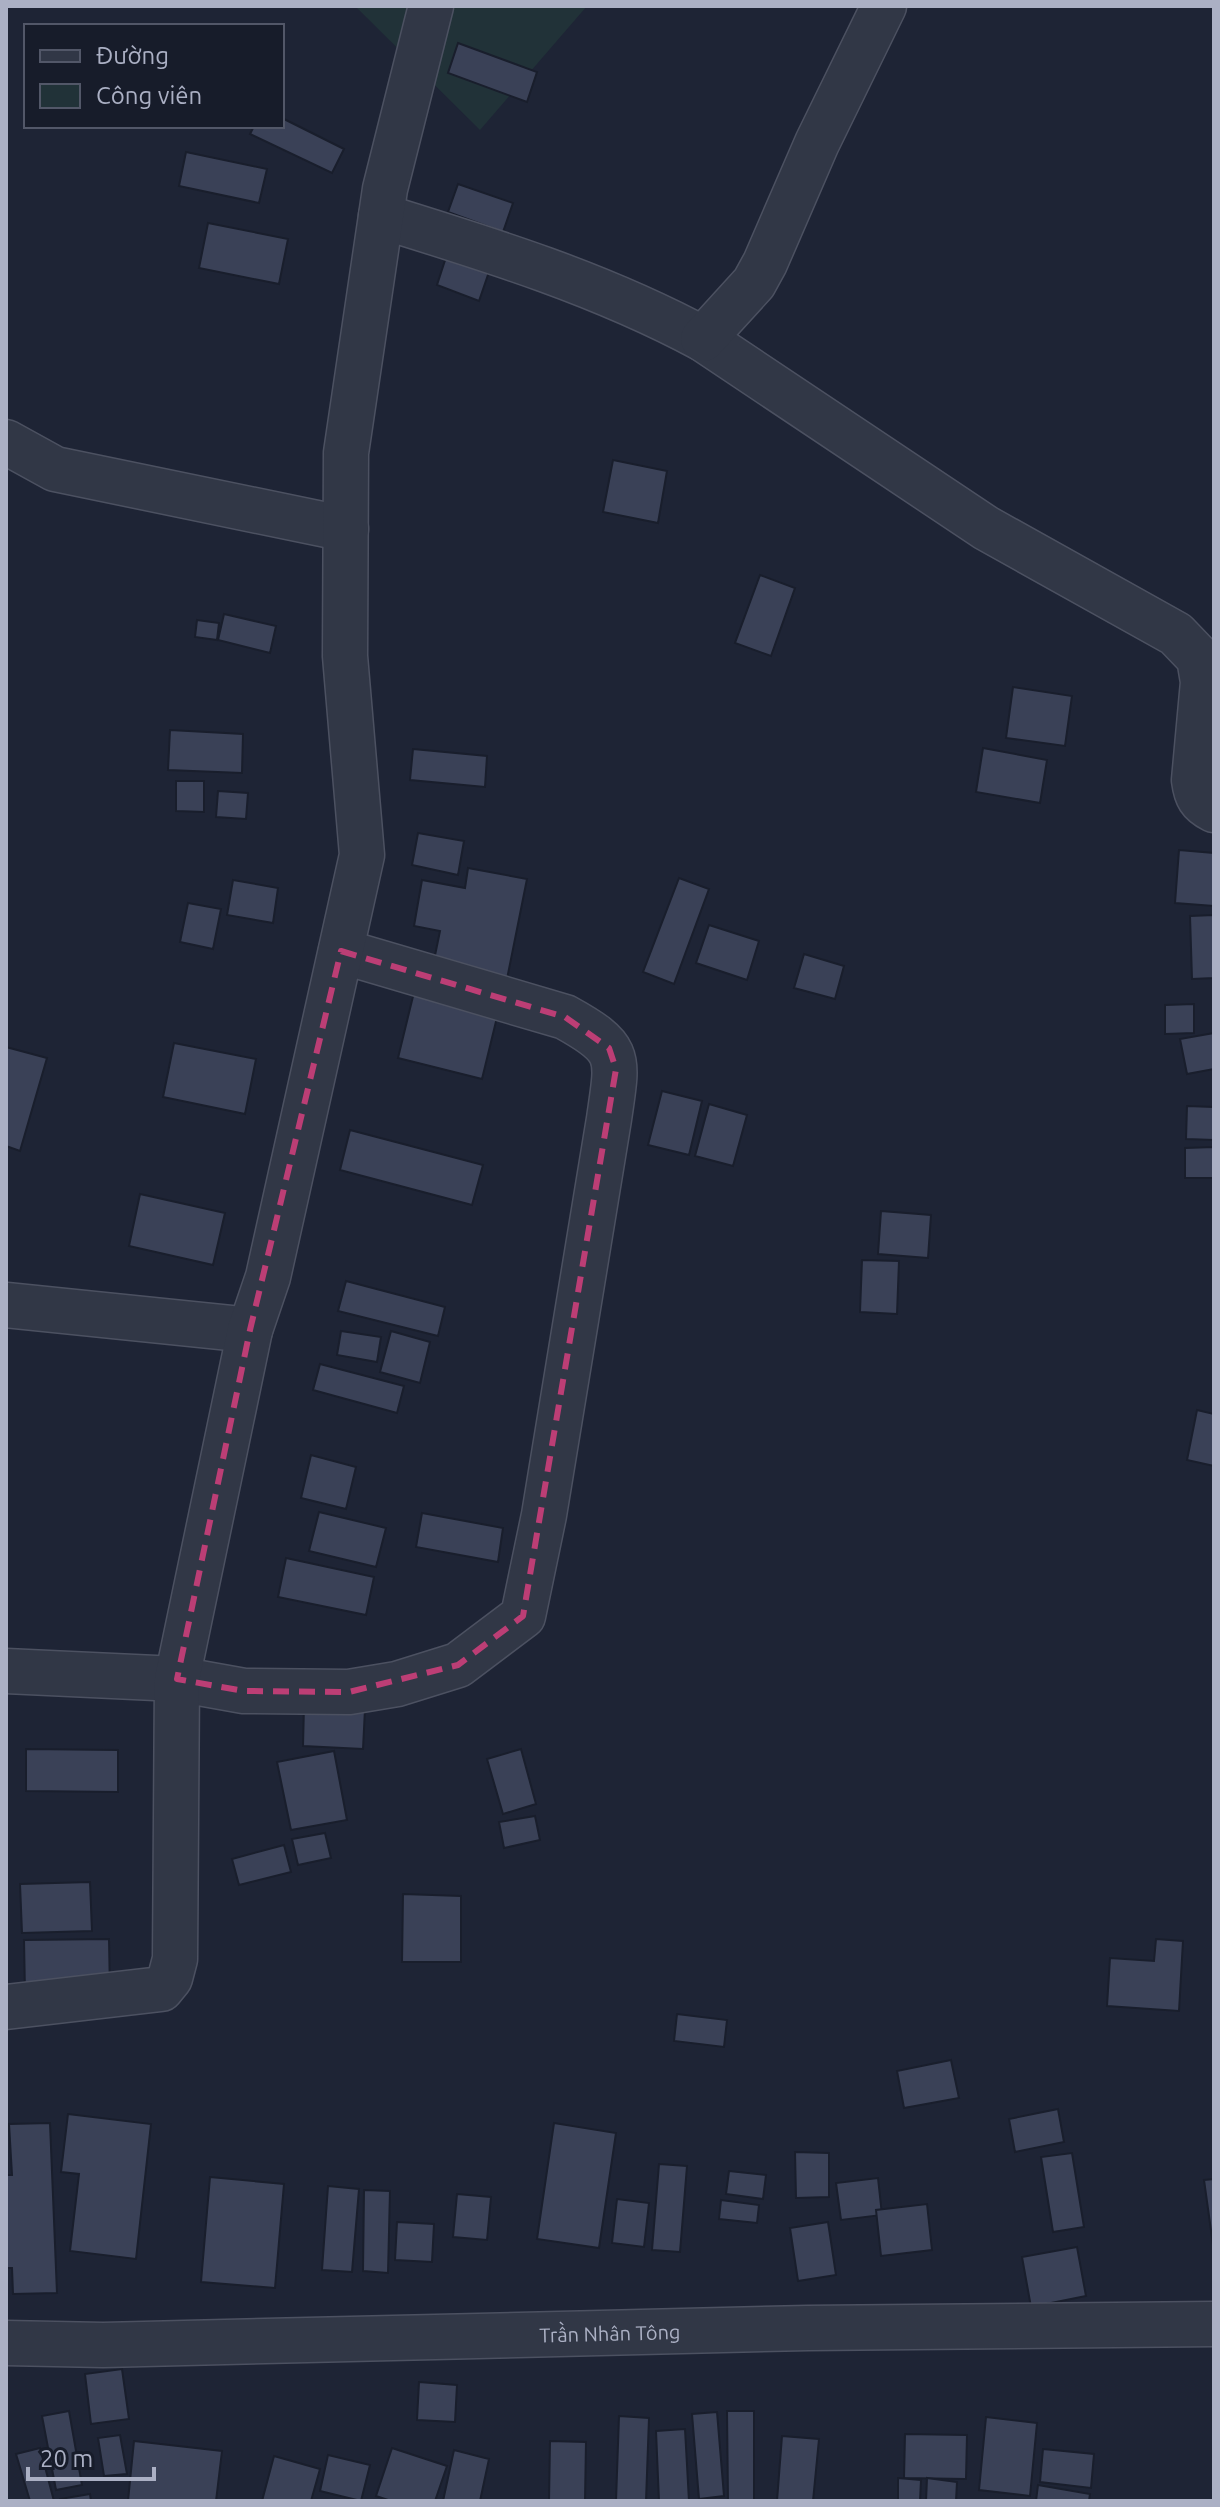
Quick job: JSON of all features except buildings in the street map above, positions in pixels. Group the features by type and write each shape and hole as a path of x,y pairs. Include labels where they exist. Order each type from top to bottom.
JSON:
{"street":[{"path":"6,2007 161,1989 170,1978 175,1959 177,1679 250,1330 268,1277 362,855 345,656 346,453 381,216 431,6"},
{"path":"703,339 754,283 765,263 823,128 884,6"},
{"path":"381,216 570,279 657,314 703,339 986,528 1176,634 1199,658 1203,682 1195,793 1203,804 1214,810"},
{"path":"6,442 55,469 346,529"},
{"path":"6,1671 177,1679 244,1691 349,1692 397,1684 458,1665 523,1616 544,1515 572,1347 616,1069 614,1056 594,1033 565,1017 341,951"},
{"path":"6,1305 250,1330"},
{"name":"Trần Nhân Tông","path":"6,2343 103,2345 808,2328 1214,2324"}],"highlighted area":[{"path":"341,951 565,1017 609,1048 616,1069 523,1616 458,1665 349,1692 244,1691 177,1679 250,1330"}],"green space":[{"path":"355,6 587,6 480,130"}]}
